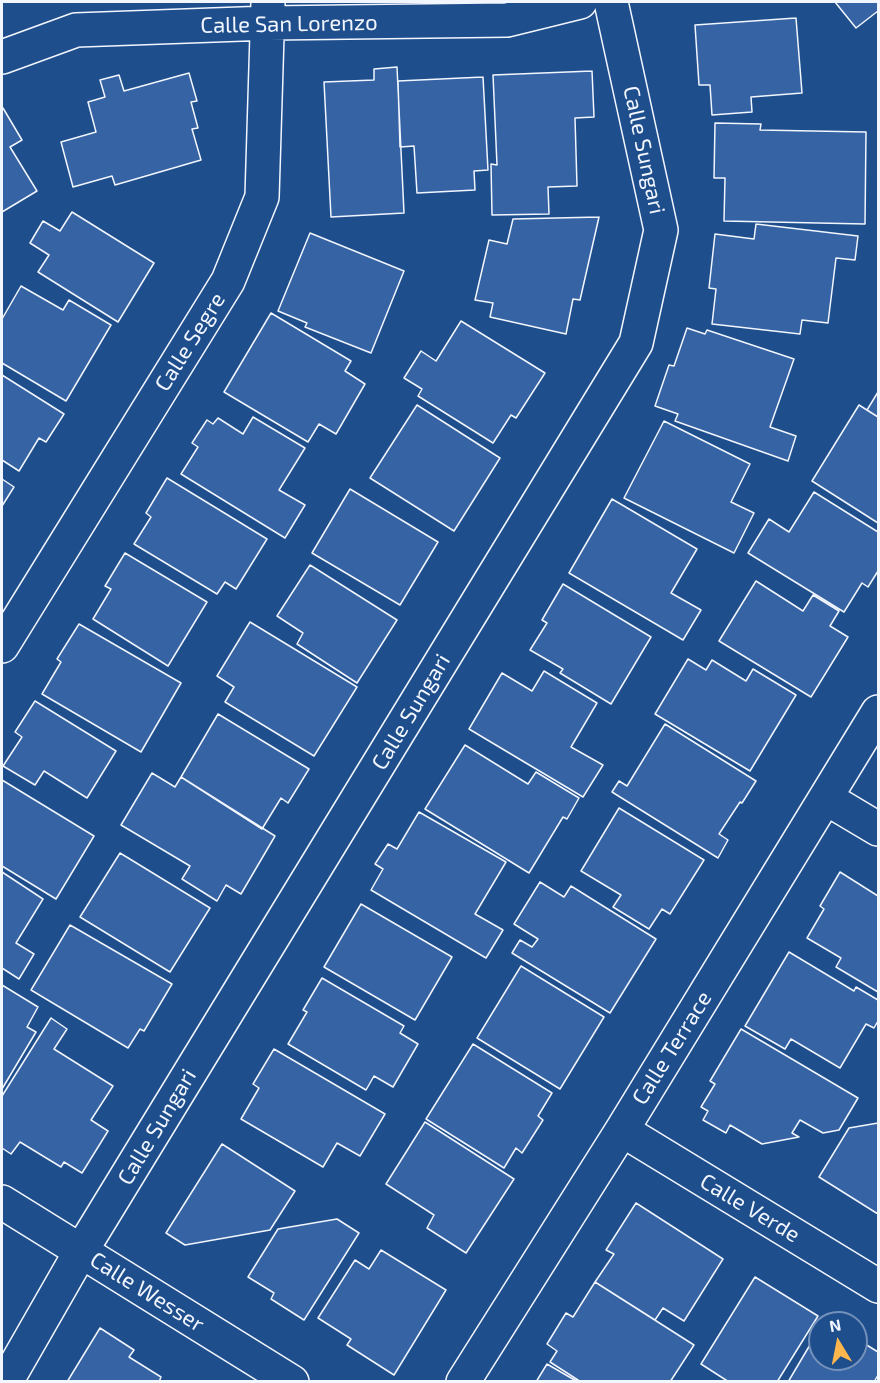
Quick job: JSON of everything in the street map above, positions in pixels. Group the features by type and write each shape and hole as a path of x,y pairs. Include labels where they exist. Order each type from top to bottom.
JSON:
{"street":[{"name":"Calle San Lorenzo","path":"2,57 76,30 268,12 507,20 580,2"},
{"name":"Calle Sungari","path":"6,1382 81,1251 636,343 661,230 611,2"},
{"name":"Calle Segre","path":"2,646 228,281 262,197 268,12"},
{"name":"Calle Terrace","path":"463,1382 622,1130 879,712"},
{"path":"826,798 879,829"},
{"name":"Calle Verde","path":"622,1130 879,1286"},
{"name":"Calle Wesser","path":"2,1202 292,1382"}],"building":[{"path":"835,2 878,2 878,11 856,28"},
{"path":"796,18 802,93 751,97 752,112 712,115 710,85 699,85 695,25"},
{"path":"397,67 404,213 331,217 324,82 374,80 374,69"},
{"path":"592,71 594,117 575,118 577,186 548,187 549,214 492,215 491,164 497,165 493,75"},
{"path":"189,73 197,101 191,102 198,128 192,129 201,160 115,185 112,176 73,187 61,142 96,132 88,102 105,97 100,80 119,75 124,91"},
{"path":"483,77 488,170 474,171 475,190 417,193 414,146 400,147 398,81"},
{"path":"2,109 22,140 10,147 37,191 2,212"},
{"path":"715,123 761,124 760,130 866,132 865,224 724,221 725,178 714,178"},
{"path":"72,212 154,263 118,322 38,272 49,255 30,243 43,221 60,231"},
{"path":"599,217 580,300 573,299 566,334 490,317 493,303 475,300 489,240 507,244 513,219"},
{"path":"756,224 858,236 855,260 836,258 828,323 802,320 800,334 712,324 716,289 709,288 715,234 754,239"},
{"path":"310,233 404,271 371,353 305,327 307,323 278,311"},
{"path":"21,286 63,310 69,300 111,325 66,401 2,363 2,319"},
{"path":"271,313 351,361 345,371 365,384 336,434 319,424 308,442 224,392"},
{"path":"461,321 545,373 516,418 511,415 493,443 418,396 422,389 404,378 421,351 436,361"},
{"path":"687,328 705,334 707,330 794,359 770,427 796,436 788,461 675,421 678,414 655,406 669,365 674,366"},
{"path":"2,375 64,414 46,442 39,438 19,471 2,460"},
{"path":"878,392 878,417 867,410"},
{"path":"417,405 500,458 454,531 370,478"},
{"path":"859,405 878,417 878,523 812,481"},
{"path":"253,417 305,448 279,490 305,505 285,538 181,474 198,447 192,443 207,420 213,424 218,418 243,434"},
{"path":"664,421 750,464 731,502 754,513 734,553 624,498"},
{"path":"167,478 267,539 236,589 225,582 217,594 134,544 151,517 146,513"},
{"path":"2,479 14,487 2,506"},
{"path":"350,489 438,542 400,605 312,553"},
{"path":"814,492 878,532 878,571 868,587 862,583 844,612 748,553 769,519 789,532"},
{"path":"612,499 697,549 671,593 701,610 683,640 569,573"},
{"path":"125,553 207,602 168,666 93,619 111,589 105,586"},
{"path":"310,565 397,620 357,683 297,644 303,633 277,616"},
{"path":"756,581 803,611 813,595 839,611 830,626 848,637 811,697 719,641"},
{"path":"563,584 651,637 611,704 560,673 563,669 530,650 547,623 542,620"},
{"path":"250,622 357,687 314,756 225,702 234,687 217,676"},
{"path":"79,624 181,683 141,752 42,694 61,662 57,659"},
{"path":"688,659 706,670 712,660 746,681 753,669 796,695 750,771 655,714"},
{"path":"544,671 597,703 571,747 603,765 583,797 469,729 502,673 532,691"},
{"path":"35,701 116,751 87,798 44,771 35,785 3,766 22,737 15,732"},
{"path":"218,714 309,769 288,803 281,798 262,829 181,777"},
{"path":"665,724 756,781 719,834 728,840 718,858 612,792 619,781 627,786"},
{"path":"465,745 528,784 536,772 579,798 567,819 563,817 529,873 425,809"},
{"path":"152,773 175,787 181,777 275,836 241,894 226,885 217,901 182,879 190,866 121,825"},
{"path":"2,780 94,836 56,899 2,866"},
{"path":"619,808 704,860 670,914 662,909 649,929 613,907 621,895 581,871"},
{"path":"419,812 506,862 475,914 503,930 486,958 371,890 383,869 375,864 388,844 397,849"},
{"path":"120,853 210,908 170,972 80,917"},
{"path":"2,872 43,899 16,943 34,954 19,979 2,968"},
{"path":"840,872 878,896 878,992 836,967 841,958 807,938 824,909 820,906"},
{"path":"540,882 564,897 571,886 656,939 610,1013 512,953 520,940 532,947 538,939 514,924"},
{"path":"361,904 452,957 415,1020 324,967"},
{"path":"70,925 172,984 144,1031 140,1029 128,1048 31,990"},
{"path":"789,952 854,991 856,987 878,1000 878,1021 874,1028 866,1024 840,1068 791,1039 785,1049 745,1026"},
{"path":"521,966 604,1017 560,1089 477,1038"},
{"path":"322,978 404,1026 400,1033 418,1044 393,1087 374,1076 366,1090 288,1044 307,1012 303,1010"},
{"path":"2,985 38,1007 27,1027 36,1032 2,1089"},
{"path":"51,1018 67,1029 54,1049 113,1086 91,1120 108,1131 82,1173 64,1162 61,1167 20,1142 11,1154 2,1148 2,1096"},
{"path":"741,1029 858,1098 839,1130 823,1133 800,1120 792,1133 799,1137 762,1144 730,1125 726,1133 703,1120 708,1111 701,1107 715,1084 710,1081"},
{"path":"473,1044 552,1093 538,1116 543,1120 522,1153 516,1148 504,1168 426,1119"},
{"path":"274,1049 385,1114 360,1156 337,1143 323,1167 241,1119 259,1088 253,1084"},
{"path":"425,1122 514,1179 466,1253 427,1228 434,1215 386,1184"},
{"path":"878,1123 878,1214 819,1177 849,1128"},
{"path":"222,1144 295,1191 270,1230 185,1245 166,1233"},
{"path":"636,1203 723,1259 684,1321 663,1308 655,1320 595,1282 614,1254 606,1250"},
{"path":"337,1219 359,1233 304,1320 271,1299 274,1293 248,1277 278,1229"},
{"path":"381,1250 446,1290 394,1375 347,1345 351,1339 318,1318 355,1260 369,1269"},
{"path":"755,1277 810,1311 808,1311 808,1332 777,1382 729,1382 701,1364"},
{"path":"595,1282 694,1345 670,1382 581,1382 550,1362 557,1351 547,1344 566,1313 573,1317"},
{"path":"100,1328 134,1350 129,1357 161,1377 159,1382 67,1382"},
{"path":"868,1346 878,1352 878,1375 874,1382 788,1382 808,1348 808,1371 868,1371"},
{"path":"547,1364 578,1382 536,1382"}]}
